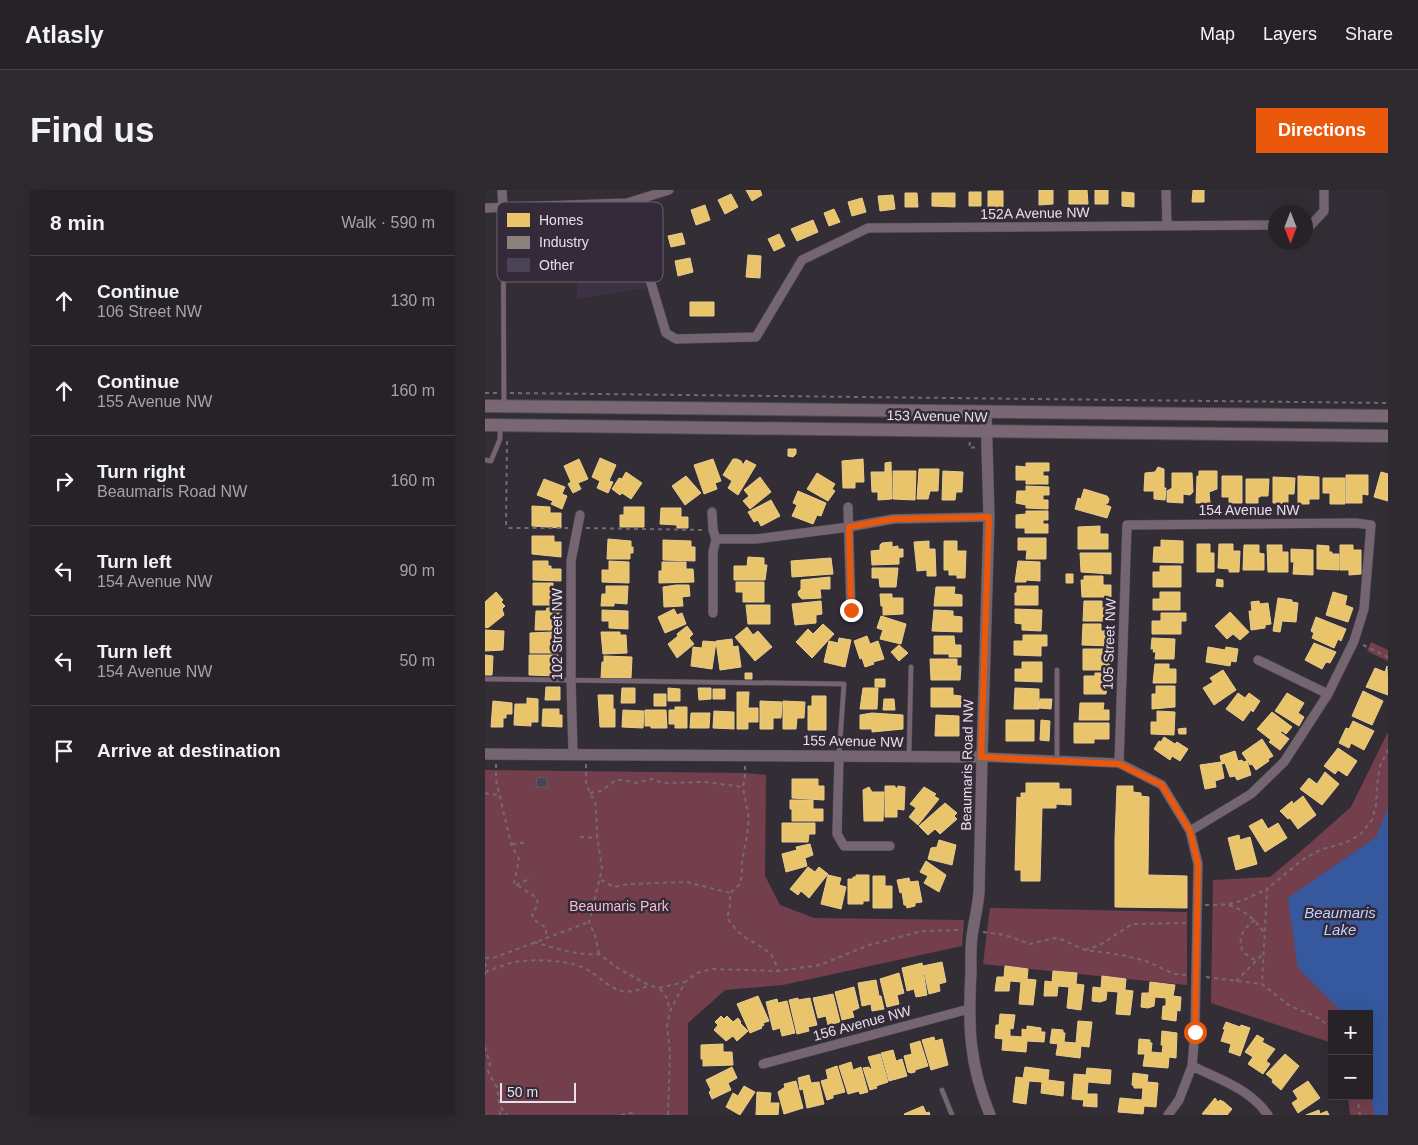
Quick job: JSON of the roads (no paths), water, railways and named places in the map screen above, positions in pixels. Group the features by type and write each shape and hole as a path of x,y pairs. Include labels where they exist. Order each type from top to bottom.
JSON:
{"main road":[{"name":"153 Avenue NW","path":"485,406 1388,416"},
{"name":"153 Avenue NW","path":"485,425 1388,436"}],"street":[{"path":"633,202 669,190"},
{"path":"1165,190 1167,226"},
{"path":"1313,221 1324,211 1324,190"},
{"name":"152A Avenue NW","path":"651,282 666,333 676,339 756,337 802,260 868,228 1268,225"},
{"name":"Beaumaris Road NW","path":"986,412 989,517 981,757 979,892 978,910 973,930 969,1009 973,1063 990,1115"},
{"path":"849,507 851,610"},
{"path":"712,512 713,530 716,539 713,552 713,613"},
{"name":"102 Street NW","path":"573,754 571,561 580,515"},
{"path":"716,539 756,539 849,527 893,519 989,517"},
{"name":"154 Avenue NW","path":"1127,525 1355,523 1371,526 1364,609 1354,641 1328,694"},
{"name":"105 Street NW","path":"1119,764 1127,525"},
{"path":"1190,831 1251,794 1284,762 1328,694 1258,660"},
{"name":"155 Avenue NW","path":"490,754 981,757 1119,764 1162,785 1190,831 1198,864 1192,1066 1179,1100 1168,1115"},
{"path":"839,756 837,834 844,846 890,846"},
{"name":"156 Avenue NW","path":"763,1064 969,1009"},
{"path":"1192,1066 1238,1087 1262,1106 1267,1115"}],"lane":[{"path":"503,282 504,407"},
{"path":"485,460 491,461 498,445 500,425"},
{"path":"909,757 911,667"},
{"path":"1057,670 1057,761"},
{"path":"485,679 844,684 839,756"},
{"path":"942,1090 952,1115"}],"water":[{"name":"Beaumaris Lake","path":"1388,808 1388,1115 1374,1115 1372,1100 1373,1010 1340,1010 1298,968 1288,898 1376,837"}],"park label":[{"name":"Beaumaris Park","path":"619,906"}]}
